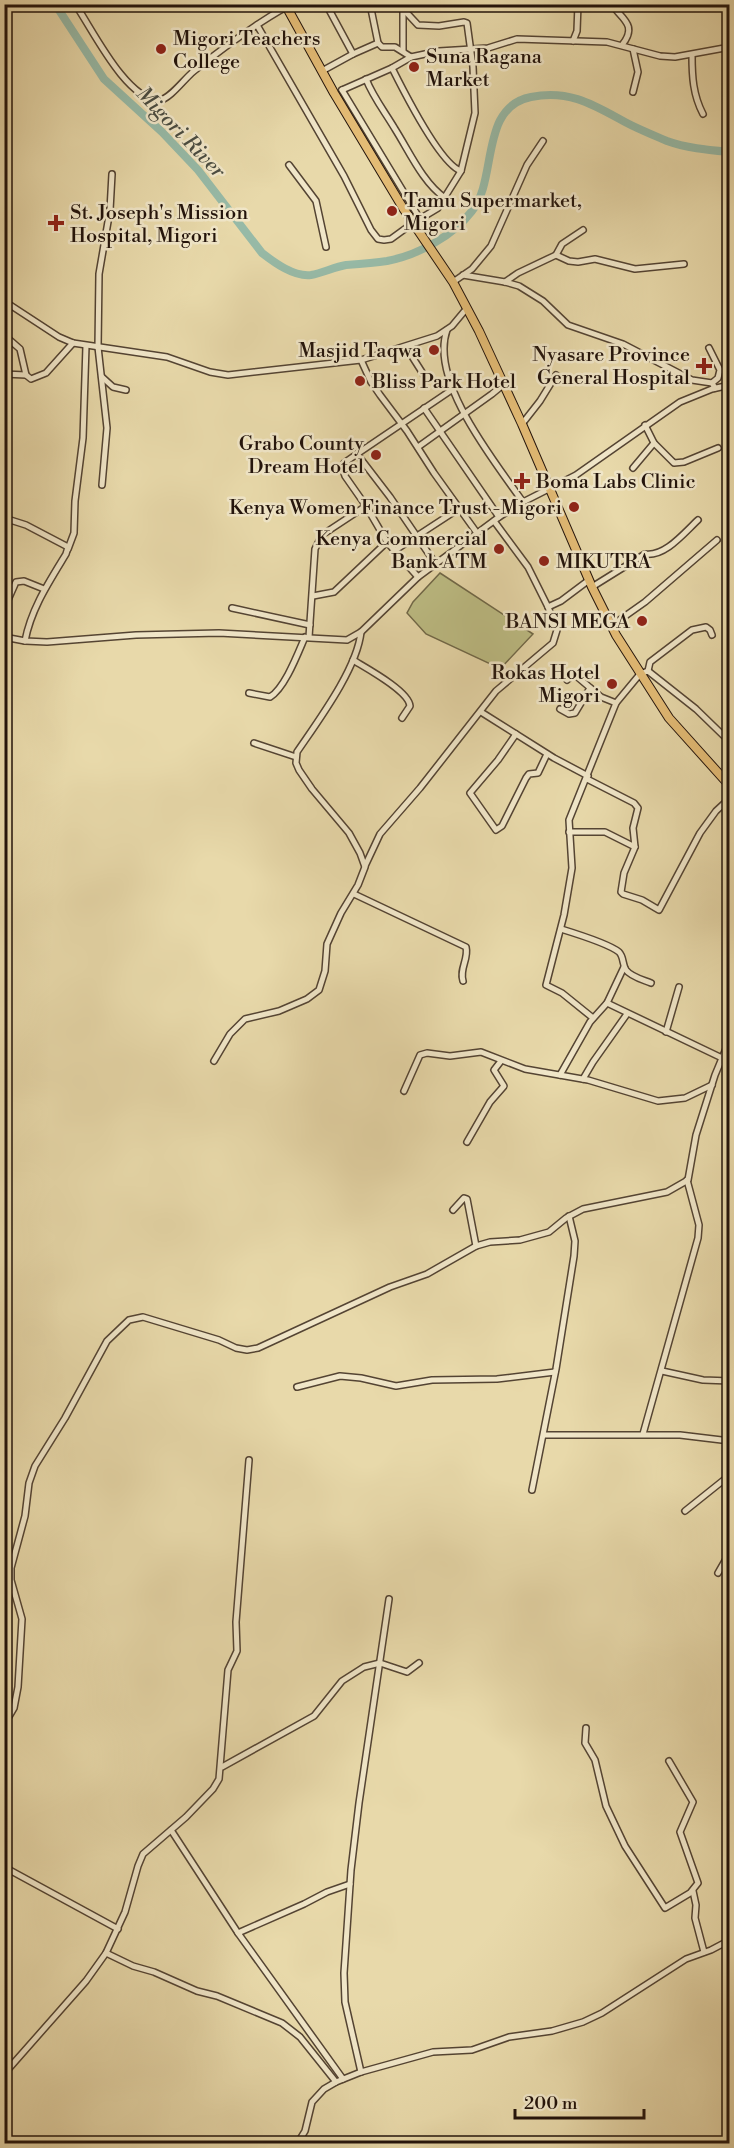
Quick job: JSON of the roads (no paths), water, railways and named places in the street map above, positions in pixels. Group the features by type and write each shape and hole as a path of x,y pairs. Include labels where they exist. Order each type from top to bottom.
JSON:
{"highway":[{"path":"286,6 322,71 338,91 467,308 504,384 611,626 683,735 729,786"}],"street":[{"path":"75,4 113,63 138,92 154,101 166,98 194,72 286,6"},
{"path":"326,4 353,54"},
{"path":"370,4 378,43 382,47 392,46 404,51 411,57"},
{"path":"573,41 577,31 578,4"},
{"path":"610,4 628,26 628,34 622,45"},
{"path":"257,25 344,176 374,236 381,240 388,240 438,208 445,198 460,171 475,113 471,49 466,22 439,26 418,25 403,7"},
{"path":"403,7 404,51"},
{"path":"338,91 392,68 411,57 439,51 498,46 517,39 596,41 622,45 660,56 692,55 729,46"},
{"path":"322,71 378,43"},
{"path":"633,49 638,72 633,92"},
{"path":"692,55 693,86 703,114"},
{"path":"392,68 439,151 453,167 460,171"},
{"path":"366,79 414,160 434,188 445,198"},
{"path":"453,282 480,261 491,246 527,165 543,141"},
{"path":"290,165 316,201 326,247"},
{"path":"102,484 107,428 98,347 99,264 111,210 112,174"},
{"path":"505,282 556,255 562,244 583,230"},
{"path":"556,255 573,262 595,260 635,269 684,264"},
{"path":"463,275 505,282 526,289 538,296 568,325 623,344 692,380 714,386 729,385"},
{"path":"4,301 50,332 73,343 167,357 210,372 228,375 362,360 405,347 447,330 467,308"},
{"path":"447,330 443,351 453,389 463,414 523,502"},
{"path":"4,335 20,349 26,375"},
{"path":"4,374 26,375 29,378 35,378 46,373 73,343"},
{"path":"25,641 31,618 44,589 68,549 74,533 75,501 83,438 86,346"},
{"path":"405,347 427,380"},
{"path":"4,637 47,642 167,633 235,633 342,641 361,632 418,577 496,519 591,465 680,402 714,386 720,370 709,348"},
{"path":"362,360 371,382 477,533"},
{"path":"522,424 556,375"},
{"path":"102,377 113,387 126,390"},
{"path":"418,447 504,384"},
{"path":"104,392 113,387"},
{"path":"418,577 387,542 342,470 344,463 453,389"},
{"path":"214,1061 230,1034 245,1019 279,1011 307,999 319,990 325,971 327,944 341,913 354,894 380,834 405,807 501,686 553,643 557,630 528,567 424,408"},
{"path":"645,425 654,443 677,464 704,455 718,447"},
{"path":"633,468 654,443"},
{"path":"357,454 435,563"},
{"path":"249,693 270,697 275,694 307,637 313,596 315,549 319,537 366,506"},
{"path":"394,550 460,508"},
{"path":"4,518 26,525 57,540 67,545 68,549"},
{"path":"548,607 645,554 654,555 662,551 698,520"},
{"path":"611,626 645,602 717,540"},
{"path":"313,596 334,592 387,542"},
{"path":"4,609 16,582 24,581 44,589"},
{"path":"231,608 310,625"},
{"path":"593,1018 566,995 546,985 561,929 572,868 569,822 616,703 644,673 650,662 695,628 706,627 712,635"},
{"path":"361,632 353,660 296,757 296,763 302,776 350,833 365,867"},
{"path":"353,660 408,698 410,706 402,718"},
{"path":"644,673 690,704 729,742"},
{"path":"567,680 574,674 607,700 616,703"},
{"path":"560,709 569,714 575,713 590,688"},
{"path":"481,712 547,754 637,805 639,811 633,828 635,847 624,873 621,892 660,910 700,832 729,798"},
{"path":"516,734 470,794 496,830 502,826 525,778 529,774 538,773 547,754"},
{"path":"254,743 296,757"},
{"path":"569,832 604,832 635,847"},
{"path":"354,894 466,947 467,952 461,974 463,981"},
{"path":"560,1075 593,1018 606,1003 624,968 622,956 617,951 561,929"},
{"path":"624,968 631,974 651,983"},
{"path":"666,1032 680,987"},
{"path":"606,1003 729,1066"},
{"path":"583,1079 627,1014"},
{"path":"643,1434 699,1233 697,1215 687,1180 694,1141 729,1039"},
{"path":"404,1091 417,1058 421,1054 450,1056 481,1052 525,1070 583,1079 663,1102 685,1098 712,1085"},
{"path":"466,1142 490,1102 504,1086 494,1070 501,1060"},
{"path":"4,1725 14,1708 18,1687 22,1618 11,1580 11,1568 25,1516 29,1483 35,1466 65,1418 98,1356 114,1334 132,1318 147,1317 219,1340 236,1348 254,1349 398,1284 428,1274 476,1246 490,1242 520,1240 549,1232 569,1216 588,1207 667,1192 687,1180"},
{"path":"453,1210 464,1198 467,1199 476,1246"},
{"path":"532,1490 544,1435 575,1247 569,1216"},
{"path":"662,1371 703,1380 729,1381"},
{"path":"297,1388 340,1376 396,1386 432,1380 497,1379 555,1372"},
{"path":"544,1435 680,1435 729,1441"},
{"path":"4,2074 86,1981 106,1953 129,1901 140,1859 150,1846 186,1817 213,1789 219,1779 222,1767 228,1670 237,1652 236,1622 249,1461"},
{"path":"685,1511 729,1475"},
{"path":"718,1573 729,1552"},
{"path":"362,2072 344,1994 350,1884 359,1803 389,1599"},
{"path":"222,1767 310,1719 320,1711 342,1681 364,1667 380,1663 407,1672 419,1664"},
{"path":"586,1728 585,1743 595,1760 606,1806 625,1846 662,1906 668,1908 693,1890 698,1883 680,1832 693,1802 669,1761"},
{"path":"171,1830 238,1933 343,2079"},
{"path":"4,1867 118,1929"},
{"path":"238,1933 327,1892 350,1884"},
{"path":"693,1890 696,1905 695,1918 704,1953"},
{"path":"297,2144 305,2131 312,2102 324,2089 336,2082 432,2052 472,2050 509,2037 552,2031 583,2022 602,2013 679,1963 729,1940"},
{"path":"106,1953 130,1965 220,1997 253,2013 282,2023 300,2037 336,2082"}],"waterway":[{"name":"Migori River","path":"55,4 104,79 162,132 198,170 262,253 298,274 311,275 346,265 399,258 423,249 455,229 472,211 480,197 496,129 503,115 515,103 531,97 557,95 581,100 667,141 690,147 730,152"}],"place":[{"name":"Migori Teachers College","path":"161,49"},
{"name":"Suna Ragana Market","path":"414,67"},
{"name":"Tamu Supermarket, Migori","path":"392,211"},
{"name":"St. Joseph's Mission Hospital, Migori","path":"56,223"},
{"name":"Masjid Taqwa","path":"434,350"},
{"name":"Nyasare Province General Hospital","path":"704,366"},
{"name":"Bliss Park Hotel","path":"360,381"},
{"name":"Grabo County Dream Hotel","path":"376,455"},
{"name":"Boma Labs Clinic","path":"522,481"},
{"name":"Kenya Women Finance Trust -Migori","path":"574,507"},
{"name":"Kenya Commercial Bank ATM","path":"499,549"},
{"name":"MIKUTRA","path":"544,561"},
{"name":"BANSI MEGA","path":"642,621"},
{"name":"Rokas Hotel Migori","path":"612,684"}]}
